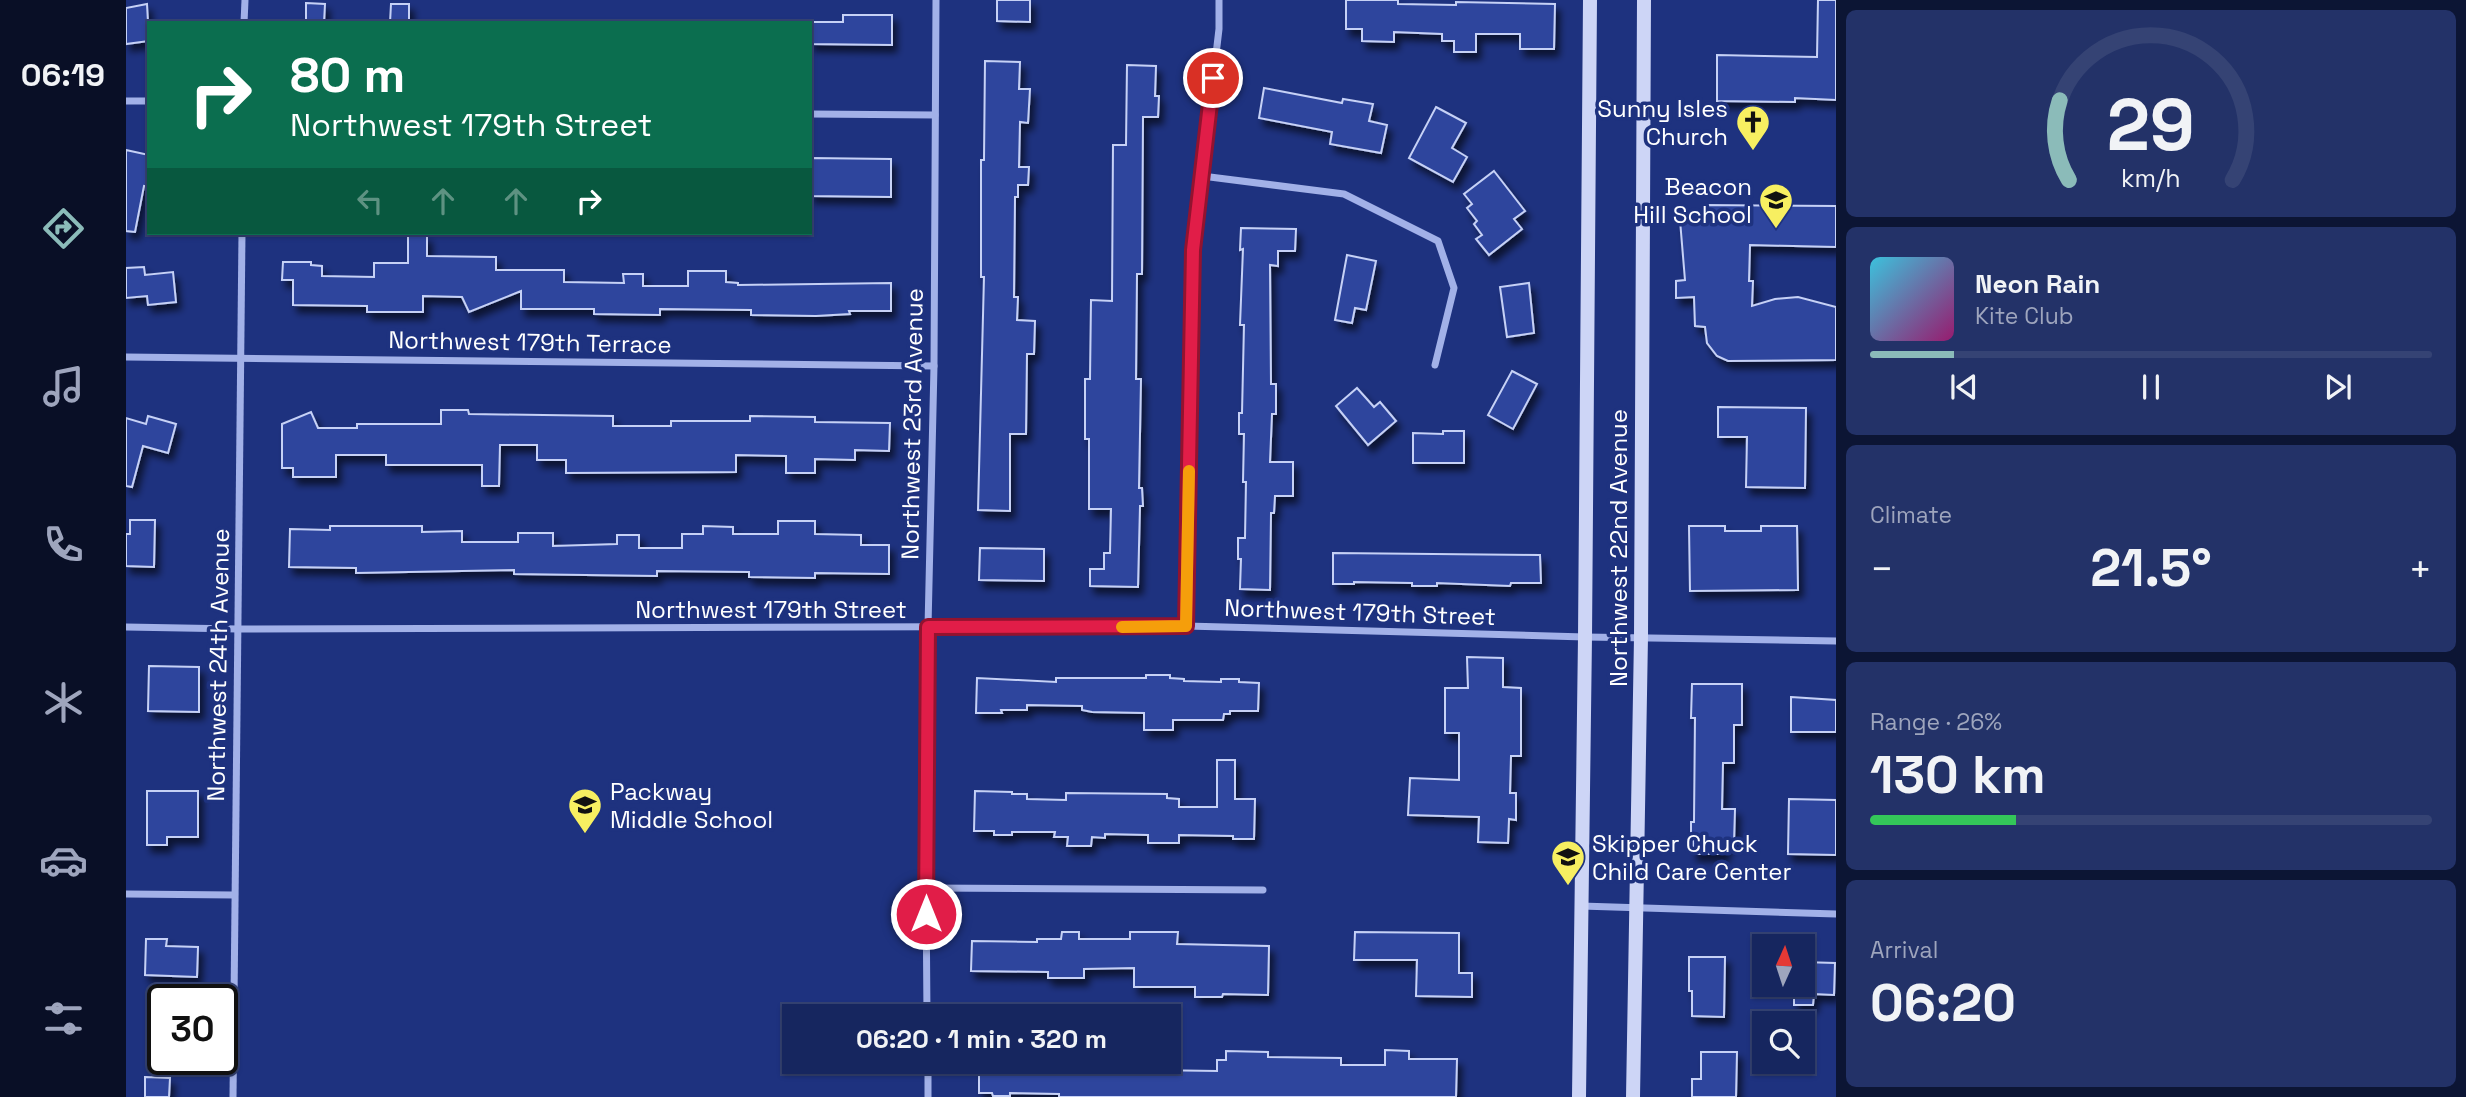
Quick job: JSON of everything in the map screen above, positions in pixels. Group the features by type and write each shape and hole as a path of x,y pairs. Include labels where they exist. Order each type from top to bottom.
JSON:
{"main road":[{"name":"Northwest 22nd Avenue","path":"1578,1097 1590,0"},
{"name":"Northwest 22nd Avenue","path":"1633,1097 1641,637 1643,0"}],"street":[{"path":"244,21 245,0"},
{"name":"Northwest 23rd Avenue","path":"927,1004 928,627 934,366 936,0"},
{"path":"1186,626 1193,250 1219,29 1219,0"},
{"path":"126,101 147,101"},
{"path":"812,114 935,114"},
{"path":"1202,176 1344,194 1438,241 1454,288 1435,365"},
{"name":"Northwest 24th Avenue","path":"233,1097 242,235"},
{"name":"Northwest 179th Terrace","path":"126,357 934,366"},
{"name":"Northwest 179th Street","path":"126,627 238,629 1186,626 1836,641"},
{"path":"926,888 1264,890"},
{"path":"126,894 234,895"},
{"path":"1581,906 1836,914"},
{"path":"928,1074 928,1097"}],"building":[{"path":"997,0 1030,0 1030,22 997,21"},
{"path":"1346,0 1398,0 1398,4 1555,4 1554,49 1520,49 1520,34 1476,34 1476,52 1454,52 1454,41 1442,41 1442,34 1394,32 1394,42 1362,41 1362,29 1346,29"},
{"path":"1818,0 1836,0 1836,100 1795,98 1795,102 1717,101 1717,55 1817,57"},
{"path":"306,3 325,4 324,21 306,21"},
{"path":"147,4 147,41 126,44 126,8"},
{"path":"391,4 409,4 409,21 390,21"},
{"path":"843,15 892,15 892,45 812,44 812,22 843,22"},
{"path":"985,61 1020,62 1019,89 1030,89 1028,123 1020,122 1019,167 1029,167 1028,185 1018,185 1018,197 1015,197 1014,297 1018,297 1017,320 1035,321 1034,354 1027,354 1026,434 1010,434 1010,511 978,510 984,277 981,277 981,160 984,160"},
{"path":"1127,65 1156,66 1155,96 1159,96 1158,117 1143,117 1142,274 1137,274 1136,379 1141,379 1139,488 1142,488 1143,506 1140,506 1138,587 1090,586 1090,569 1104,569 1104,553 1110,553 1111,509 1089,509 1089,439 1085,439 1085,379 1090,379 1091,300 1112,301 1113,145 1126,145"},
{"path":"1264,88 1342,103 1343,99 1373,104 1369,121 1387,125 1381,153 1330,144 1332,132 1259,118"},
{"path":"1436,107 1466,123 1452,148 1467,157 1453,182 1409,158"},
{"path":"126,150 147,155 147,187 144,186 135,232 126,231"},
{"path":"812,158 891,159 891,197 812,196"},
{"path":"1494,171 1525,211 1514,219 1522,229 1489,255 1476,239 1482,235 1474,224 1477,221 1467,208 1472,204 1464,194"},
{"path":"1704,205 1836,206 1836,247 1750,245 1749,281 1753,281 1752,306 1775,299 1798,297 1836,307 1836,360 1728,361 1717,356 1707,343 1705,327 1695,326 1694,297 1676,298 1676,281 1685,280 1680,220 1701,219"},
{"path":"1241,228 1296,229 1295,251 1278,251 1278,266 1270,265 1271,384 1276,384 1276,414 1272,414 1270,462 1293,462 1293,496 1275,496 1274,513 1271,513 1270,590 1240,589 1241,559 1238,559 1238,538 1245,538 1246,482 1243,482 1244,434 1239,434 1244,325 1240,325 1243,249 1240,250"},
{"path":"408,236 427,236 427,256 496,257 496,270 564,270 564,282 624,283 623,274 643,274 643,286 688,286 688,271 726,271 726,282 738,285 891,283 891,311 849,311 850,314 816,316 751,315 751,310 660,309 660,315 594,314 594,309 521,309 521,291 469,312 462,297 423,296 423,312 367,312 367,306 293,305 293,280 282,280 283,262 311,262 311,265 322,266 322,276 374,277 374,263 408,263"},
{"path":"1347,255 1376,261 1366,310 1355,308 1352,323 1335,320"},
{"path":"144,267 145,275 173,272 176,302 148,305 147,296 126,298 126,268"},
{"path":"1529,283 1534,333 1507,337 1500,287"},
{"path":"1512,371 1537,384 1513,429 1488,415"},
{"path":"1357,388 1374,407 1380,402 1396,421 1368,445 1336,406"},
{"path":"1718,407 1806,408 1805,488 1746,487 1747,437 1718,437"},
{"path":"441,410 468,410 469,414 613,416 613,426 671,426 671,421 750,421 750,416 815,417 815,422 890,423 889,451 855,450 855,460 815,459 815,473 786,473 786,456 736,455 736,472 566,473 566,460 537,460 537,445 500,445 499,486 482,486 482,465 386,465 386,455 336,455 336,477 293,477 293,468 282,468 282,424 311,412 318,428 357,428 357,424 441,424"},
{"path":"148,416 176,424 168,453 143,446 132,487 126,486 126,418 146,424"},
{"path":"1443,431 1464,431 1464,463 1413,463 1413,433 1443,434"},
{"path":"130,520 155,520 154,567 126,566 126,534 130,534"},
{"path":"778,521 815,521 815,534 861,535 861,545 889,545 889,574 815,573 815,578 749,577 749,572 657,571 657,576 514,574 514,570 356,573 356,568 289,567 290,529 422,526 422,532 462,531 462,542 518,542 518,533 553,533 553,546 617,544 617,535 639,535 639,548 682,548 682,534 703,534 703,526 733,527 733,534 778,534"},
{"path":"1689,526 1725,526 1725,531 1761,531 1761,526 1797,526 1798,590 1690,591"},
{"path":"980,548 1044,549 1044,581 979,580"},
{"path":"1333,553 1540,555 1541,583 1511,583 1510,586 1437,583 1437,586 1412,586 1412,583 1354,582 1333,584"},
{"path":"1467,657 1503,658 1503,687 1521,688 1521,756 1511,756 1510,793 1516,793 1516,820 1509,819 1508,843 1478,842 1479,817 1408,815 1410,778 1459,780 1459,733 1445,733 1445,688 1468,688"},
{"path":"149,666 199,667 199,712 148,711"},
{"path":"1146,675 1170,675 1170,678 1184,681 1221,682 1221,679 1239,679 1239,682 1259,683 1258,711 1230,711 1230,714 1224,714 1223,720 1173,720 1173,730 1144,730 1144,713 1092,712 1082,710 1082,706 1027,705 1027,710 976,713 977,678 1056,682 1056,678 1146,678"},
{"path":"1692,684 1742,684 1742,725 1734,725 1734,763 1723,763 1722,809 1735,809 1734,843 1725,843 1725,854 1693,854 1691,822 1694,822 1695,718 1691,718"},
{"path":"1791,697 1836,700 1836,732 1791,732"},
{"path":"1217,760 1235,760 1235,799 1255,799 1254,839 1179,835 1179,843 1148,843 1148,835 1105,834 1105,838 1092,837 1091,846 1067,846 1068,837 1054,837 1055,832 1012,832 1012,835 994,835 994,831 974,831 975,791 1027,794 1027,799 1066,800 1066,793 1167,794 1167,798 1179,799 1179,807 1217,807"},
{"path":"147,791 198,791 198,837 167,837 167,845 147,845"},
{"path":"1789,799 1836,800 1836,855 1788,854"},
{"path":"1062,932 1079,932 1079,939 1130,939 1130,932 1178,932 1177,944 1269,946 1268,995 1223,994 1222,997 1195,997 1195,987 1134,987 1134,968 1084,969 1084,978 1048,978 1048,972 971,971 972,941 1037,942 1037,939 1061,939"},
{"path":"1355,932 1459,933 1459,973 1472,973 1472,997 1416,996 1417,960 1354,960"},
{"path":"146,939 167,939 166,946 198,947 197,977 145,975"},
{"path":"1689,957 1725,957 1724,1017 1692,1016"},
{"path":"1815,962 1835,963 1834,995 1815,994"},
{"path":"1794,998 1814,998 1813,1005 1794,1005"},
{"path":"1385,1050 1409,1051 1409,1059 1457,1059 1456,1097 1059,1097 1059,1094 1010,1093 1010,1096 993,1096 992,1093 979,1093 979,1074 1181,1074 1181,1070 1217,1071 1217,1060 1226,1060 1226,1051 1268,1052 1268,1057 1341,1058 1341,1065 1385,1065"},
{"path":"1701,1052 1737,1052 1736,1097 1692,1097 1692,1079 1701,1079"},
{"path":"145,1077 170,1078 169,1097 145,1097"}],"slow traffic":[{"path":"1122,627 1186,626 1189,471"}],"place":[{"name":"Sunny Isles Church","path":"1753,152"},
{"name":"Beacon Hill School","path":"1776,230"},
{"name":"Packway Middle School","path":"585,835"},
{"name":"Skipper Chuck Child Care Center","path":"1568,887"}],"route":[{"path":"926,914 928,627 1186,626 1193,250 1213,78"}]}
